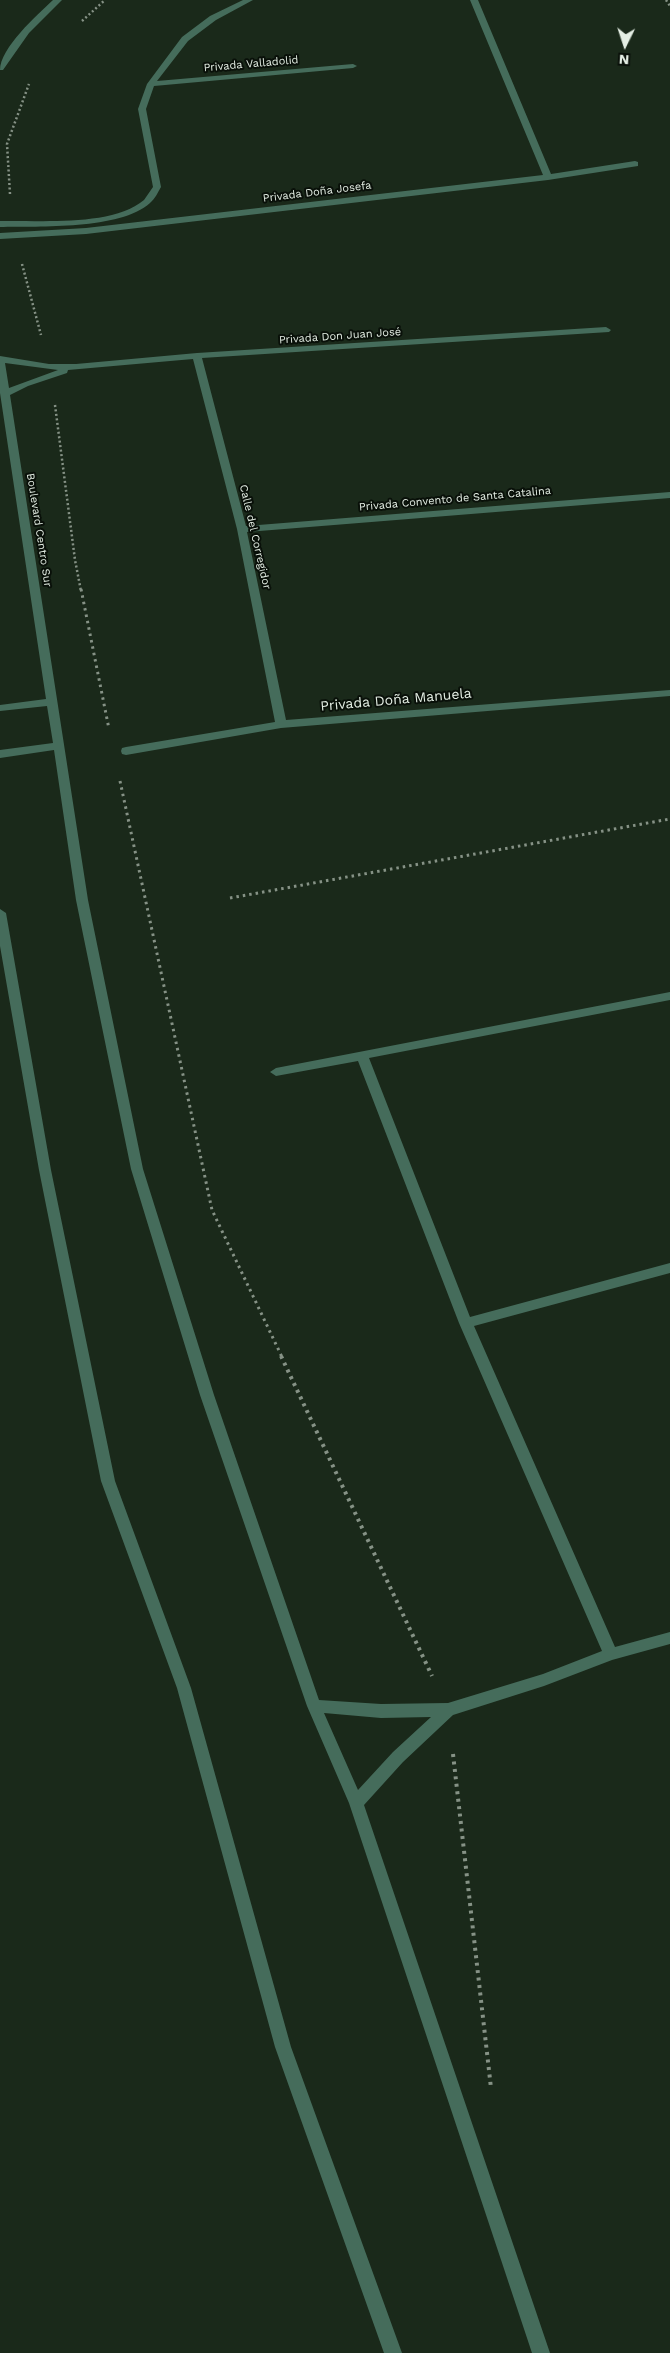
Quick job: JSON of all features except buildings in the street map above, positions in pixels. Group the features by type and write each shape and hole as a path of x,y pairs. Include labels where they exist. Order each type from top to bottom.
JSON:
{"street":[{"path":"0,68 15,44 40,15 58,0"},
{"path":"0,224 104,218 121,215 144,205 154,197 157,188 142,109 151,84 185,39 213,18 249,0"},
{"path":"474,0 548,177"},
{"name":"Privada Valladolid","path":"151,84 353,66"},
{"name":"Privada Doña Josefa","path":"0,236 86,231 548,177 635,164"},
{"name":"Privada Don Juan José","path":"0,360 51,371 197,356 606,330"},
{"name":"Calle del Corregidor","path":"197,356 242,529 281,724"},
{"name":"Boulevard Centro Sur","path":"0,360 82,900 137,1169 207,1395 314,1706 356,1803 541,2353"},
{"name":"Privada Don Juan José","path":"5,394 51,371"},
{"name":"Privada Convento de Santa Catalina","path":"242,529 670,495"},
{"name":"Privada Doña Manuela","path":"126,751 281,724 670,693"},
{"path":"0,708 52,702"},
{"path":"0,754 59,746"},
{"path":"0,913 45,1170 108,1481 184,1688 283,2047 393,2353"},
{"path":"276,1072 670,996"},
{"path":"362,1055 466,1323 611,1654"},
{"path":"466,1323 670,1268"},
{"path":"314,1706 381,1711 448,1710 544,1680 611,1654 670,1638"},
{"path":"356,1803 398,1757 448,1710"}],"path":[{"path":"76,27 105,0"},
{"path":"666,0 670,6"},
{"path":"12,223 7,144 29,82"},
{"path":"14,235 51,371 75,560 110,730"},
{"path":"119,778 212,1210 448,1710 492,2094"},
{"path":"230,898 670,819"}]}
